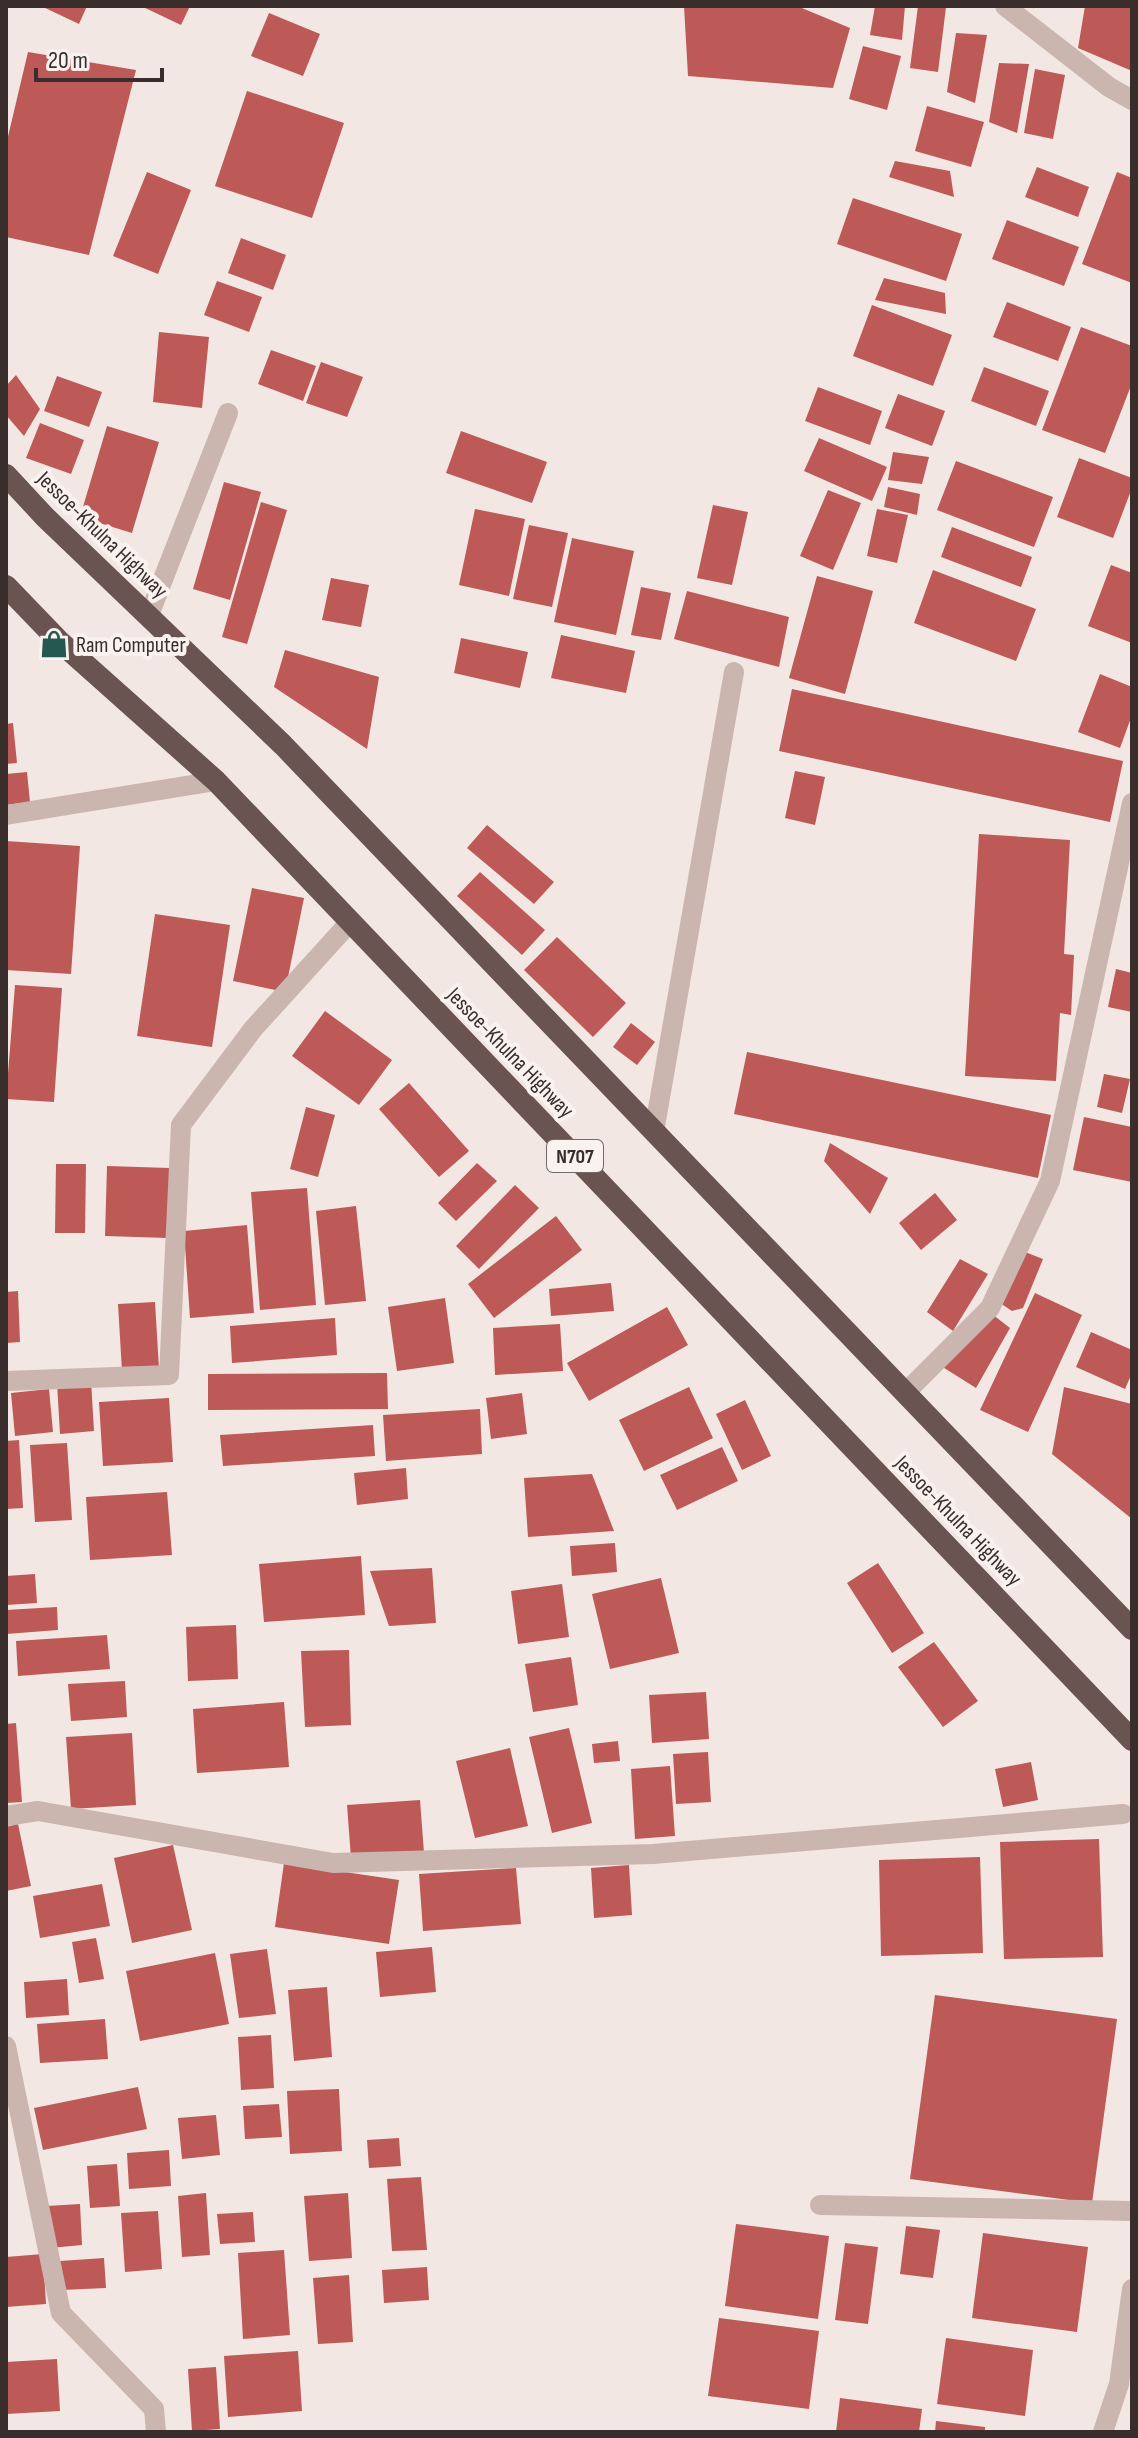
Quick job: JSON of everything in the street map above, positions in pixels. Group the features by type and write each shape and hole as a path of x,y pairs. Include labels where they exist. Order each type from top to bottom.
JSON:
{"highway":[{"name":"Jessoe-Khulna Highway","path":"6,475 45,517 283,745 1132,1629"},
{"name":"Jessoe-Khulna Highway","path":"6,586 59,641 216,781 1132,1740"}],"street":[{"path":"1005,6 1109,87 1132,100"},
{"path":"149,615 228,413"},
{"path":"654,1132 734,672"},
{"path":"6,815 216,781"},
{"path":"905,1393 990,1308 1050,1181 1132,803"},
{"path":"6,1381 169,1375 181,1125 253,1029 351,921"},
{"path":"6,1816 38,1811 333,1863 653,1854 1123,1814"},
{"path":"6,2046 61,2313 154,2409 156,2432"},
{"path":"820,2205 1132,2211"},
{"path":"1103,2432 1119,2384 1132,2289"}],"building":[{"path":"41,6 87,6 79,24"},
{"path":"141,6 190,6 181,25"},
{"path":"684,6 797,6 850,28 833,88 688,76"},
{"path":"875,6 905,6 902,40 870,35"},
{"path":"918,6 946,7 938,72 910,68"},
{"path":"1085,6 1132,6 1132,71 1078,48"},
{"path":"269,13 320,34 303,76 251,56"},
{"path":"956,33 987,35 975,103 947,92"},
{"path":"863,46 901,56 887,110 849,99"},
{"path":"28,52 136,70 89,255 6,237 6,145"},
{"path":"999,63 1029,64 1017,133 989,122"},
{"path":"1035,69 1065,75 1053,139 1024,133"},
{"path":"247,91 344,123 312,218 215,186"},
{"path":"927,106 984,122 971,167 915,151"},
{"path":"895,161 950,171 954,197 889,177"},
{"path":"1037,167 1089,187 1078,217 1025,197"},
{"path":"147,172 191,190 158,274 113,256"},
{"path":"1117,172 1132,178 1132,283 1082,264"},
{"path":"853,198 962,234 946,281 837,244"},
{"path":"1007,220 1079,247 1064,286 992,259"},
{"path":"241,238 286,255 273,290 228,273"},
{"path":"884,278 945,293 946,314 875,300"},
{"path":"217,281 262,297 249,332 204,315"},
{"path":"1007,302 1071,327 1058,361 993,337"},
{"path":"872,305 952,335 933,386 853,356"},
{"path":"1081,327 1132,346 1132,383 1105,453 1042,430"},
{"path":"159,332 209,337 202,408 153,402"},
{"path":"271,350 316,366 303,401 258,384"},
{"path":"321,362 363,377 347,417 306,403"},
{"path":"984,367 1049,391 1036,426 971,401"},
{"path":"16,375 40,409 24,436 6,415 6,386"},
{"path":"57,376 102,392 89,427 44,411"},
{"path":"818,387 882,411 870,445 805,421"},
{"path":"898,394 945,411 932,446 885,428"},
{"path":"40,423 84,440 71,474 26,458"},
{"path":"107,426 159,442 132,533 80,517"},
{"path":"461,431 547,462 532,503 446,473"},
{"path":"819,438 887,467 872,501 804,471"},
{"path":"893,452 929,457 922,484 888,480"},
{"path":"1079,458 1132,478 1132,488 1113,538 1057,517"},
{"path":"956,461 1053,497 1034,547 937,510"},
{"path":"224,482 261,492 230,600 193,589"},
{"path":"888,487 920,494 917,515 884,507"},
{"path":"828,490 861,503 833,570 800,556"},
{"path":"261,502 287,510 247,644 222,637"},
{"path":"713,505 748,512 732,585 697,578"},
{"path":"475,509 525,519 509,596 459,585"},
{"path":"877,509 908,515 897,563 867,556"},
{"path":"529,525 568,533 552,607 513,599"},
{"path":"952,527 1032,557 1021,587 941,557"},
{"path":"572,538 634,551 616,635 554,622"},
{"path":"1111,565 1132,573 1132,643 1088,626"},
{"path":"933,570 1036,609 1016,661 914,623"},
{"path":"817,576 873,591 845,694 789,678"},
{"path":"331,578 369,585 361,627 322,620"},
{"path":"641,587 671,593 661,640 631,635"},
{"path":"687,591 789,617 779,667 674,639"},
{"path":"561,635 635,651 626,693 551,678"},
{"path":"461,638 528,652 520,688 454,673"},
{"path":"285,650 379,677 367,749 274,687"},
{"path":"1100,674 1132,687 1132,715 1120,748 1078,732"},
{"path":"792,689 1123,761 1110,822 779,751"},
{"path":"13,723 17,763 6,764 6,724"},
{"path":"795,771 825,777 815,825 785,818"},
{"path":"27,772 30,802 6,805 6,774"},
{"path":"487,825 554,882 534,904 467,848"},
{"path":"979,834 1070,840 1064,954 1074,955 1071,1015 1060,1013 1056,1081 965,1076"},
{"path":"6,841 80,846 71,974 6,970"},
{"path":"480,872 545,930 522,955 457,896"},
{"path":"252,888 304,898 285,992 233,981"},
{"path":"155,914 230,925 212,1047 137,1036"},
{"path":"557,937 626,1003 593,1037 524,970"},
{"path":"1116,969 1132,973 1132,1012 1108,1007"},
{"path":"15,985 62,988 54,1102 6,1099"},
{"path":"325,1011 392,1060 359,1105 292,1056"},
{"path":"631,1023 655,1042 637,1065 613,1047"},
{"path":"747,1052 1051,1115 1038,1178 734,1114"},
{"path":"1104,1074 1130,1079 1122,1113 1097,1107"},
{"path":"409,1083 469,1151 439,1177 379,1109"},
{"path":"306,1107 335,1115 318,1177 290,1169"},
{"path":"1084,1117 1132,1127 1132,1182 1073,1170"},
{"path":"830,1143 888,1178 870,1214 824,1161"},
{"path":"477,1163 497,1181 456,1221 438,1203"},
{"path":"56,1164 86,1164 85,1233 55,1233"},
{"path":"107,1166 170,1168 168,1238 105,1236"},
{"path":"515,1185 539,1208 479,1269 456,1246"},
{"path":"307,1188 316,1305 260,1310 251,1192"},
{"path":"935,1193 957,1220 921,1250 899,1223"},
{"path":"356,1206 366,1301 325,1305 316,1211"},
{"path":"556,1216 582,1250 494,1318 468,1284"},
{"path":"247,1225 254,1313 190,1318 184,1231"},
{"path":"1025,1252 1043,1259 1023,1308 1012,1311 997,1301"},
{"path":"960,1259 988,1274 953,1331 927,1312"},
{"path":"611,1283 614,1311 551,1316 549,1289"},
{"path":"18,1291 20,1342 6,1343 6,1292"},
{"path":"1035,1293 1082,1315 1028,1432 980,1410"},
{"path":"445,1298 454,1363 397,1371 388,1307"},
{"path":"155,1302 159,1369 122,1371 118,1304"},
{"path":"667,1307 688,1345 589,1401 567,1363"},
{"path":"992,1314 1010,1328 976,1388 941,1366"},
{"path":"335,1318 337,1355 232,1363 230,1326"},
{"path":"560,1324 563,1371 495,1375 493,1328"},
{"path":"1091,1332 1132,1350 1132,1373 1125,1389 1076,1367"},
{"path":"387,1373 388,1409 208,1410 208,1374"},
{"path":"91,1380 94,1431 60,1434 57,1383"},
{"path":"689,1387 713,1438 644,1471 619,1420"},
{"path":"1064,1387 1132,1404 1132,1519 1052,1454"},
{"path":"49,1389 53,1432 15,1436 11,1393"},
{"path":"522,1393 527,1434 491,1439 486,1398"},
{"path":"169,1398 173,1462 103,1466 99,1402"},
{"path":"745,1400 771,1456 742,1470 716,1414"},
{"path":"480,1409 482,1454 386,1461 383,1415"},
{"path":"373,1425 375,1456 223,1466 220,1435"},
{"path":"19,1440 23,1508 6,1509 6,1441"},
{"path":"67,1443 72,1520 35,1522 30,1445"},
{"path":"722,1447 738,1481 677,1510 660,1475"},
{"path":"406,1468 408,1499 357,1505 354,1473"},
{"path":"592,1474 614,1531 528,1537 524,1478"},
{"path":"167,1492 172,1555 90,1560 86,1497"},
{"path":"615,1543 617,1572 572,1576 570,1546"},
{"path":"361,1556 365,1615 264,1622 259,1564"},
{"path":"878,1563 924,1633 892,1653 847,1583"},
{"path":"432,1568 436,1623 389,1626 370,1571"},
{"path":"35,1574 37,1603 6,1605 6,1576"},
{"path":"661,1578 679,1653 610,1669 592,1594"},
{"path":"562,1584 569,1637 518,1644 511,1591"},
{"path":"57,1607 58,1630 6,1634 6,1610"},
{"path":"236,1625 238,1679 188,1681 186,1627"},
{"path":"107,1635 110,1669 18,1676 16,1641"},
{"path":"934,1642 978,1701 943,1727 898,1667"},
{"path":"349,1650 351,1725 305,1727 301,1651"},
{"path":"571,1657 578,1705 533,1712 525,1664"},
{"path":"125,1681 127,1717 71,1721 68,1684"},
{"path":"706,1692 709,1739 652,1743 649,1695"},
{"path":"284,1702 289,1767 197,1773 193,1709"},
{"path":"16,1723 22,1802 6,1803 6,1724"},
{"path":"569,1728 592,1823 552,1833 529,1737"},
{"path":"132,1733 136,1805 71,1809 66,1737"},
{"path":"618,1741 620,1761 594,1763 592,1744"},
{"path":"510,1748 528,1826 475,1838 456,1761"},
{"path":"708,1752 711,1802 676,1804 673,1754"},
{"path":"1031,1762 1038,1800 1003,1807 995,1769"},
{"path":"670,1766 675,1836 635,1839 631,1769"},
{"path":"420,1800 424,1853 351,1858 347,1805"},
{"path":"18,1824 31,1886 6,1891 6,1827"},
{"path":"1099,1839 1103,1957 1004,1959 1000,1842"},
{"path":"173,1845 192,1930 132,1943 114,1858"},
{"path":"980,1857 983,1953 881,1956 879,1860"},
{"path":"284,1863 399,1880 389,1944 275,1927"},
{"path":"629,1865 632,1915 594,1918 591,1868"},
{"path":"516,1868 521,1924 423,1931 419,1874"},
{"path":"102,1884 110,1926 40,1938 33,1896"},
{"path":"96,1938 104,1979 79,1983 72,1942"},
{"path":"432,1947 436,1992 380,1997 376,1952"},
{"path":"267,1949 276,2014 239,2018 230,1954"},
{"path":"215,1953 229,2024 140,2041 126,1971"},
{"path":"67,1979 69,2015 26,2018 24,1982"},
{"path":"327,1987 332,2057 294,2061 288,1990"},
{"path":"935,1995 1117,2019 1092,2203 910,2179"},
{"path":"105,2019 108,2059 40,2063 37,2024"},
{"path":"271,2035 274,2088 241,2090 238,2037"},
{"path":"138,2087 147,2129 43,2150 34,2108"},
{"path":"339,2089 342,2151 290,2154 287,2091"},
{"path":"279,2104 282,2137 245,2139 243,2106"},
{"path":"216,2115 220,2155 182,2159 178,2118"},
{"path":"399,2138 401,2166 369,2168 367,2140"},
{"path":"169,2150 171,2186 129,2189 127,2153"},
{"path":"117,2164 120,2206 90,2208 87,2166"},
{"path":"421,2177 427,2250 392,2251 387,2179"},
{"path":"206,2193 210,2255 182,2257 178,2196"},
{"path":"348,2193 352,2258 309,2261 304,2196"},
{"path":"80,2204 82,2245 50,2248 47,2206"},
{"path":"158,2211 162,2269 125,2272 121,2213"},
{"path":"253,2212 255,2242 220,2244 217,2214"},
{"path":"736,2224 829,2236 818,2319 725,2306"},
{"path":"906,2226 940,2230 933,2278 900,2274"},
{"path":"983,2233 1088,2247 1077,2332 972,2318"},
{"path":"845,2243 878,2247 868,2324 835,2320"},
{"path":"284,2250 290,2335 243,2339 238,2253"},
{"path":"43,2254 46,2304 6,2307 6,2257"},
{"path":"104,2258 106,2288 62,2290 60,2261"},
{"path":"427,2267 429,2300 384,2303 382,2270"},
{"path":"349,2275 353,2342 318,2344 313,2278"},
{"path":"719,2318 819,2331 809,2409 708,2396"},
{"path":"946,2338 1033,2350 1025,2416 937,2404"},
{"path":"298,2351 302,2411 228,2417 224,2356"},
{"path":"57,2359 60,2411 6,2414 6,2362"},
{"path":"216,2367 220,2429 192,2431 188,2369"},
{"path":"840,2398 922,2409 919,2432 836,2432"},
{"path":"936,2421 985,2427 985,2432 935,2432"}],"place":[{"name":"Ram Computer","path":"54,644"}]}
